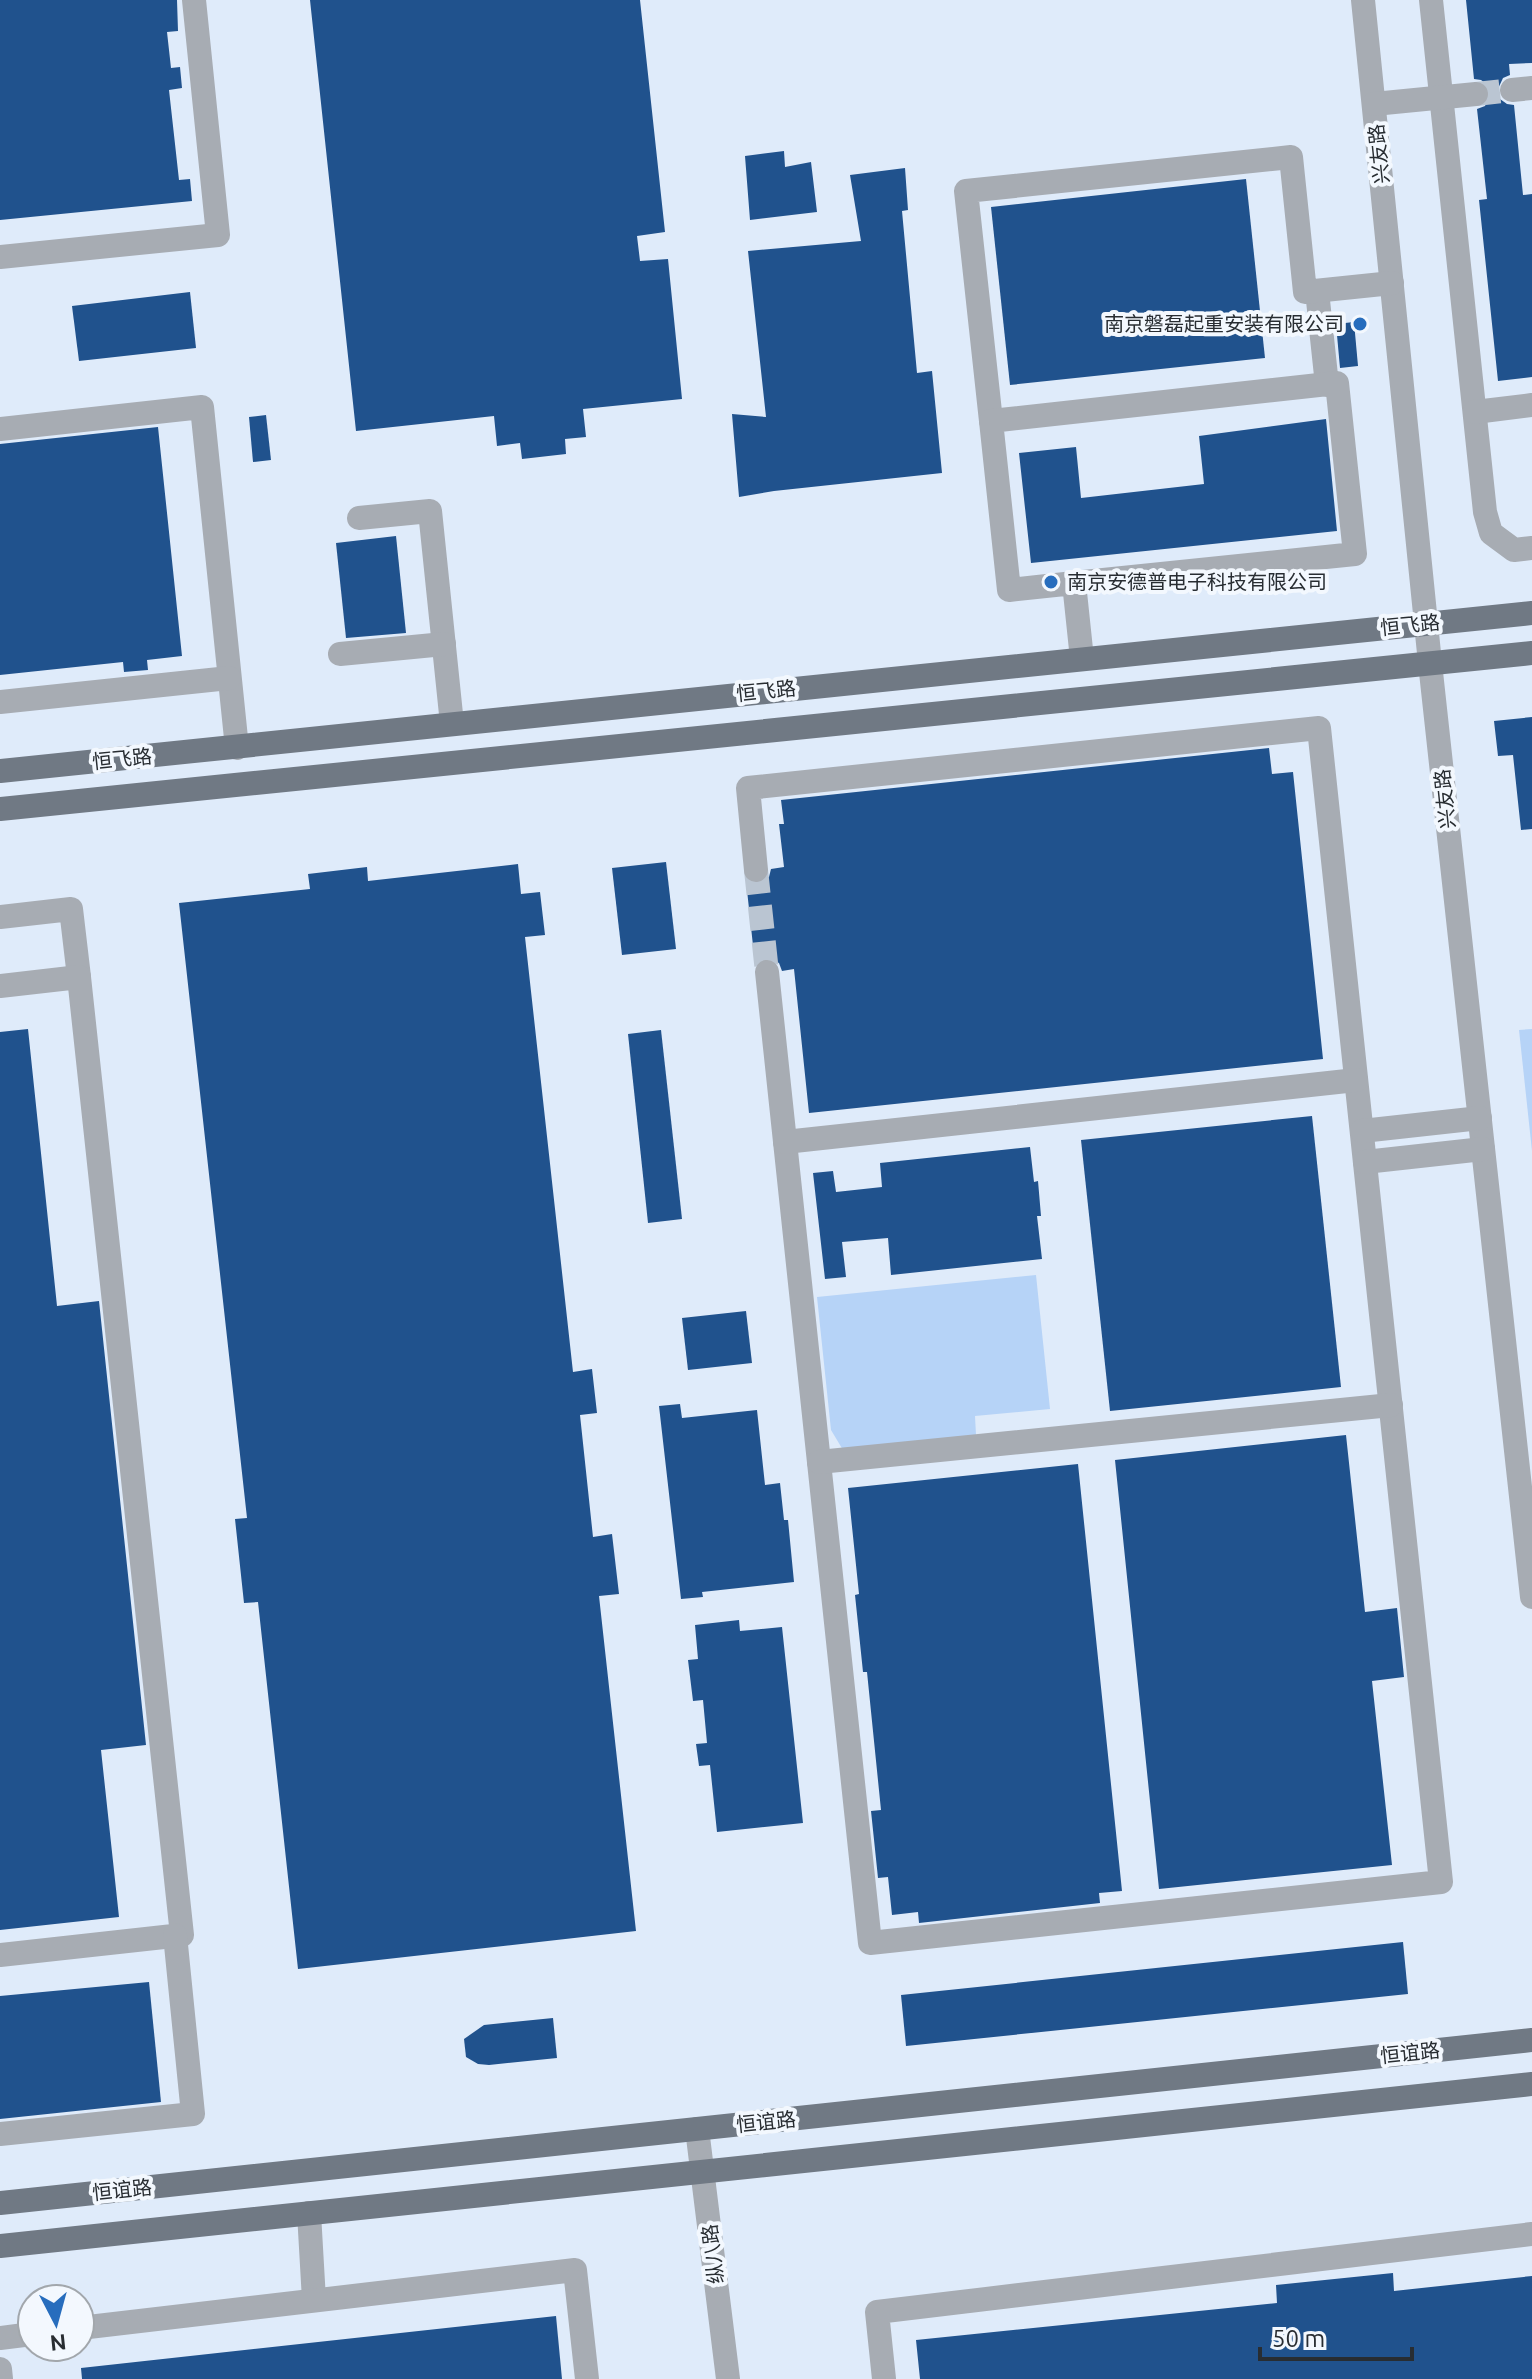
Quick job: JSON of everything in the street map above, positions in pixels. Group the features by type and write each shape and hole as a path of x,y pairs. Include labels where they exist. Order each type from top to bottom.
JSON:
{"main road":[{"name":"恒飞路","path":"0,771 1532,613"},
{"name":"恒飞路","path":"0,809 1532,653"},
{"name":"恒谊路","path":"0,2203 1532,2040"},
{"path":"0,2246 1532,2084"}],"street":[{"path":"0,257 218,235 194,0"},
{"name":"兴友路","path":"1363,0 1430,663 1532,1597"},
{"path":"1431,0 1485,512 1491,533 1514,550 1532,548"},
{"path":"1374,104 1476,94"},
{"path":"991,421 1337,383 1355,554 1009,590 966,191 1291,157 1305,292 1392,283"},
{"path":"1317,291 1327,385"},
{"path":"1475,412 1532,405"},
{"path":"0,429 202,407 237,748"},
{"path":"359,518 430,511 452,724"},
{"path":"1074,583 1082,659"},
{"path":"340,654 444,644"},
{"path":"0,702 229,678"},
{"path":"756,870 748,788 1319,728 1441,1882 870,1943 767,972"},
{"path":"0,917 71,909 182,1935 0,1955"},
{"path":"0,986 79,977"},
{"path":"785,1142 1356,1080"},
{"path":"1362,1131 1480,1118"},
{"path":"1365,1162 1483,1149"},
{"path":"819,1462 1391,1405"},
{"path":"0,2134 193,2114 175,1935"},
{"name":"纵八路","path":"697,2129 728,2379"},
{"path":"309,2213 314,2300"},
{"path":"884,2379 877,2312 1532,2234"},
{"path":"96,2326 575,2270 587,2379"},
{"path":"0,2369 1,2379"}],"shaded area":[{"path":"1532,1029 1532,1151 1519,1030"},
{"path":"1036,1275 1050,1409 975,1416 976,1435 843,1450 831,1430 817,1297"}],"building":[{"path":"0,0 177,0 178,31 167,32 171,68 180,67 182,88 169,90 179,180 190,179 192,201 0,220"},
{"path":"310,0 640,0 665,232 637,236 640,261 668,259 682,399 583,409 586,437 565,439 566,454 522,459 520,443 497,446 494,416 356,431"},
{"path":"1466,0 1532,0 1532,63 1509,64 1510,75 1503,78 1497,91 1500,99 1514,105 1523,195 1532,194 1532,377 1498,381 1479,200 1487,199 1477,109 1485,106 1491,93 1488,85 1474,79"},
{"path":"784,151 785,167 811,162 817,212 750,220 745,156"},
{"path":"905,168 908,210 902,211 917,373 932,371 942,473 739,497 732,414 766,417 748,251 861,241 850,175"},
{"path":"1246,179 1265,358 1010,385 991,207"},
{"path":"190,292 196,348 79,361 72,306"},
{"path":"1354,322 1358,366 1340,368 1336,324"},
{"path":"266,415 271,460 253,462 249,417"},
{"path":"1326,419 1337,531 1031,563 1019,453 1076,447 1081,498 1204,484 1199,436"},
{"path":"158,427 182,656 147,660 148,670 124,672 123,662 0,675 0,444"},
{"path":"396,536 406,633 346,638 336,543"},
{"path":"1532,717 1532,829 1521,830 1513,755 1498,756 1494,721"},
{"path":"1269,748 1272,774 1293,772 1323,1059 809,1113 794,969 782,971 779,963 766,957 755,964 746,881 758,885 769,877 771,869 784,867 779,824 784,824 781,800"},
{"path":"666,862 676,949 622,955 612,868"},
{"path":"518,864 521,894 540,892 545,935 525,937 573,1372 592,1369 597,1413 580,1415 593,1537 612,1534 619,1594 599,1596 636,1931 298,1969 258,1602 244,1603 235,1519 247,1518 179,903 310,889 308,874 367,867 368,881"},
{"path":"28,1029 57,1306 99,1301 146,1745 101,1750 119,1917 0,1930 0,1032"},
{"path":"661,1030 682,1219 648,1223 628,1034"},
{"path":"1312,1116 1341,1387 1110,1411 1081,1140"},
{"path":"1030,1147 1034,1182 1038,1181 1041,1216 1037,1216 1042,1259 891,1275 888,1238 842,1242 846,1277 825,1279 813,1173 833,1171 836,1192 882,1187 880,1163"},
{"path":"746,1311 752,1363 688,1370 682,1318"},
{"path":"680,1404 682,1418 757,1410 765,1485 780,1483 784,1520 788,1520 794,1582 702,1592 703,1597 681,1599 659,1406"},
{"path":"1346,1435 1365,1612 1397,1608 1404,1677 1372,1681 1392,1865 1159,1889 1115,1460"},
{"path":"1078,1464 1122,1891 1099,1893 1100,1903 919,1923 918,1912 892,1915 888,1877 878,1878 871,1811 881,1810 867,1672 863,1672 855,1595 859,1594 848,1488"},
{"path":"739,1620 740,1631 782,1627 803,1823 717,1832 710,1765 699,1766 696,1744 707,1743 703,1700 693,1701 688,1660 698,1659 695,1625"},
{"path":"1403,1942 1408,1994 906,2046 901,1995"},
{"path":"149,1982 161,2102 0,2119 0,1996"},
{"path":"553,2018 557,2058 489,2065 478,2064 466,2057 464,2039 484,2025"},
{"path":"1393,2273 1394,2291 1532,2276 1532,2379 920,2379 916,2340 1277,2303 1276,2285"},
{"path":"556,2316 562,2379 82,2379 81,2368"}],"tunnel":[{"path":"1476,94 1512,90"},
{"path":"756,870 767,972"}],"place":[{"name":"南京磐磊起重安装有限公司","path":"1360,324"},
{"name":"南京安德普电子科技有限公司","path":"1051,582"}]}
